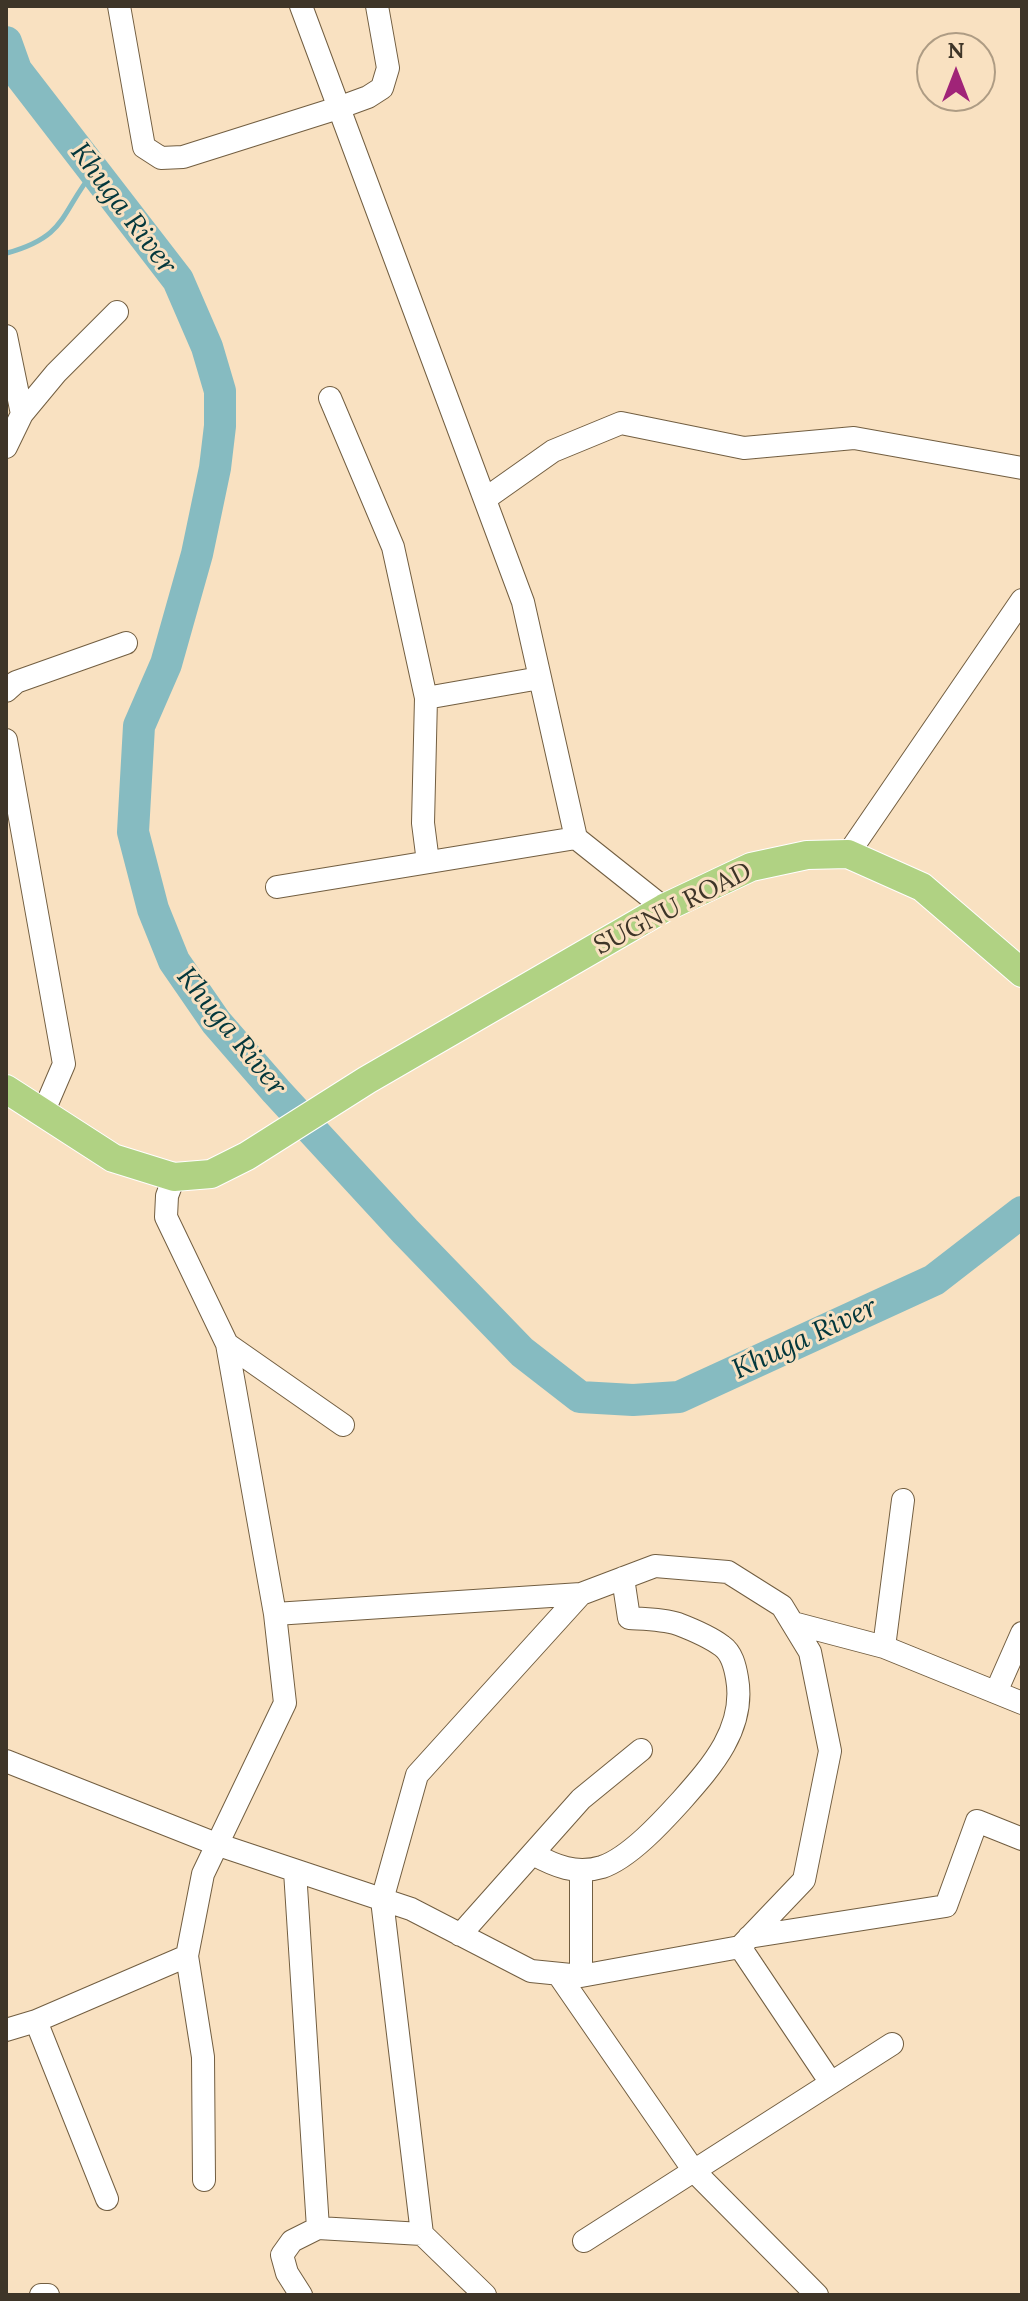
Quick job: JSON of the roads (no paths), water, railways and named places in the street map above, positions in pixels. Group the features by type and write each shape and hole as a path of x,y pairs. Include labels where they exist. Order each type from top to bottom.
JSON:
{"main road":[{"name":"SUGNU ROAD","path":"174,1177 211,1174 247,1156 367,1080 664,908 751,867 807,855 848,854 922,887 1022,973"},
{"path":"6,1089 113,1158 174,1177"}],"street":[{"path":"119,6 144,147 161,158 183,157 338,108 368,97 382,88 388,68 377,6"},
{"path":"301,6 523,602 576,838 664,908"},
{"path":"6,447 22,414 56,373 117,312"},
{"path":"6,336 22,414"},
{"path":"330,398 393,547 426,698 423,823 428,862"},
{"path":"485,499 553,451 621,423 744,448 854,438 1022,468"},
{"path":"848,854 1022,600"},
{"path":"6,691 16,682 126,643"},
{"path":"426,698 540,678"},
{"path":"6,740 64,1064 43,1113"},
{"path":"277,887 576,838"},
{"path":"174,1177 167,1196 166,1217 227,1344 275,1614 285,1703 203,1874 187,1956 203,2057 204,2180"},
{"path":"227,1344 343,1425"},
{"path":"884,1647 903,1500"},
{"path":"275,1614 581,1594 655,1566 728,1572 782,1606 810,1652 830,1751 804,1880 744,1942"},
{"path":"533,1854 555,1866 581,1870 618,1860 666,1818 711,1768 728,1740 737,1714 739,1690 734,1662 724,1647 676,1623 629,1618 623,1578"},
{"path":"485,2295 422,2234 382,1900 417,1775 581,1594"},
{"path":"793,1623 884,1647 1022,1703"},
{"path":"996,1692 1022,1633"},
{"path":"460,1935 581,1799 641,1750"},
{"path":"6,1761 216,1844 411,1909 531,1971 581,1976 744,1942 946,1906 977,1821 1022,1839"},
{"path":"581,1870 581,1976"},
{"path":"295,1871 318,2228"},
{"path":"744,1942 831,2083"},
{"path":"6,2030 36,2021 187,1956"},
{"path":"558,1974 694,2171 817,2295"},
{"path":"36,2021 107,2199"},
{"path":"584,2241 892,2044"},
{"path":"301,2295 287,2273 282,2255 292,2241 318,2228 422,2234"},
{"path":"41,2295 48,2295"}],"waterway":[{"name":"Khuga River","path":"6,42 16,70 178,280 207,347 220,391 215,468 197,554 166,664 139,726 133,832 153,909 174,961 216,1022 405,1231 522,1352 580,1397 633,1400 679,1397 934,1280 1022,1212"},
{"path":"7,253 42,239 52,231 94,171"}]}
